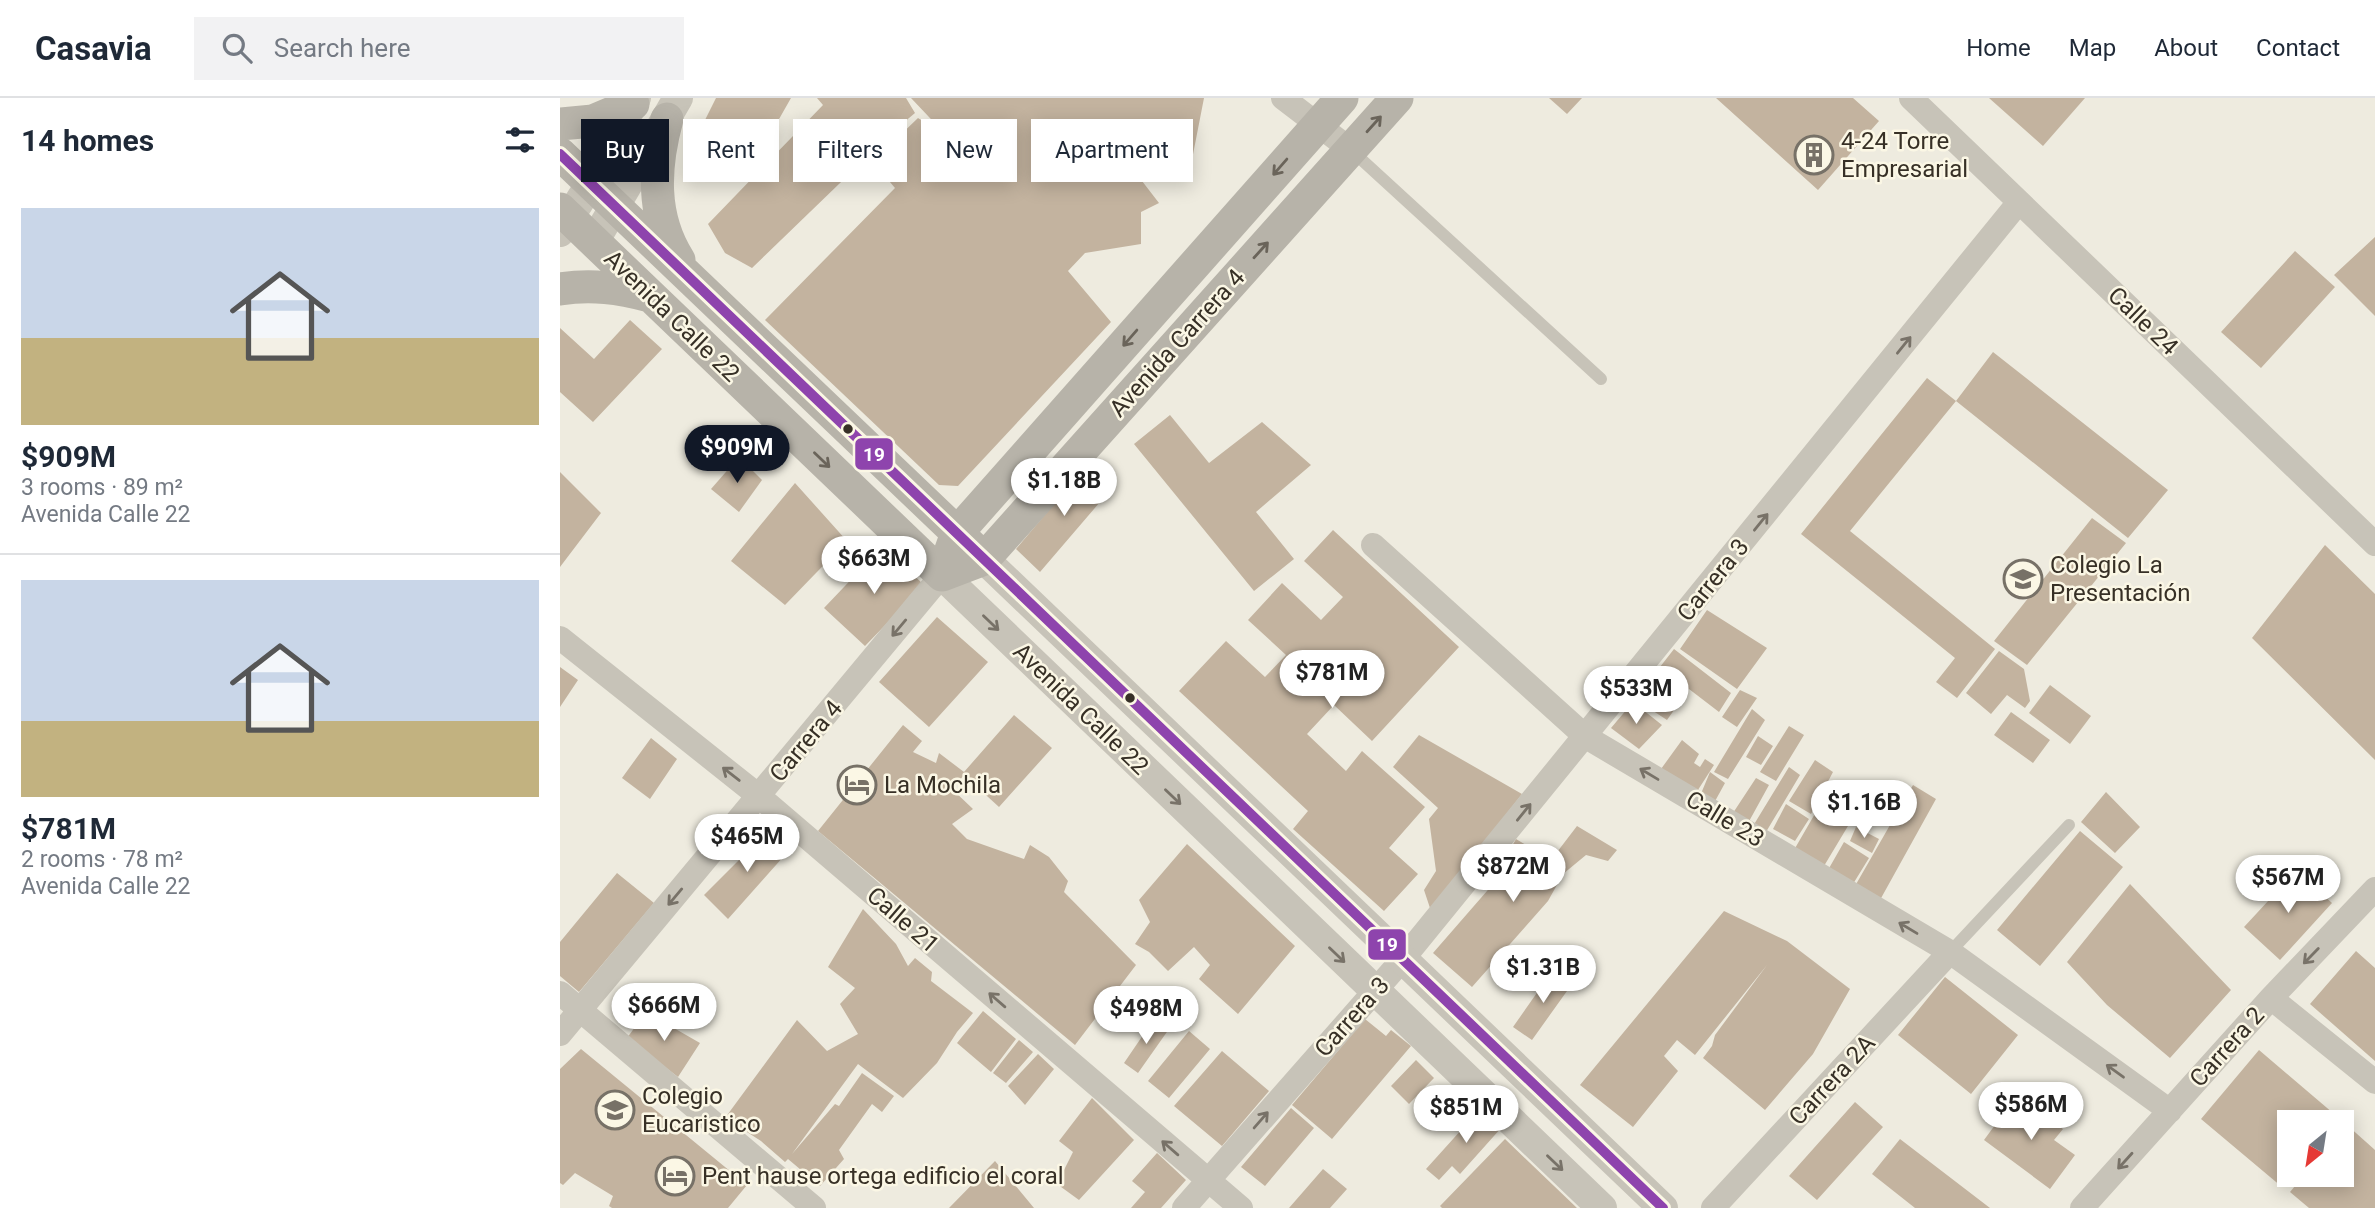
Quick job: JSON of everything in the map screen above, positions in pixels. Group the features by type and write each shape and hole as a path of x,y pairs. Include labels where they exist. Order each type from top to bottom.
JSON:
{"main road":[{"name":"Avenida Carrera 4","path":"942,575 957,533 1342,98"},
{"name":"Avenida Carrera 4","path":"942,575 984,559 1397,98"},
{"path":"560,124 593,121 635,101"},
{"path":"672,109 658,152 656,184 659,206 672,249 689,277"},
{"name":"Avenida Calle 22","path":"560,154 984,559"},
{"name":"Avenida Calle 22","path":"563,220 594,242 942,575"},
{"path":"560,289 580,285 616,287 650,296"}],"street":[{"path":"1283,98 1350,150"},
{"name":"Calle 24","path":"1911,98 2375,544"},
{"path":"563,220 591,183 635,101"},
{"path":"594,242 672,109"},
{"name":"Carrera 3","path":"1184,1208 1403,960 2019,202"},
{"name":"Calle 23","path":"1373,545 1586,737 1950,952 2170,1111"},
{"name":"Avenida Calle 22","path":"984,559 1663,1208"},
{"name":"Avenida Calle 22","path":"942,575 1602,1208"},
{"name":"Carrera 4","path":"560,1034 760,797 942,575"},
{"name":"Calle 21","path":"560,638 760,797 1241,1208"},
{"name":"Carrera 2","path":"2082,1208 2271,998 2375,889"},
{"name":"Carrera 2A","path":"1713,1208 1950,952"},
{"path":"560,993 814,1208"},
{"path":"2271,998 2375,1082"}],"lane":[{"path":"1350,150 1601,379"},
{"path":"1950,952 2069,825"}],"building":[{"path":"716,98 791,98 779,119 706,119"},
{"path":"817,98 906,98 915,113 907,120 809,119 823,105"},
{"path":"911,98 1204,98 1193,154 1193,119 1031,119 1031,182 1143,182 1159,203 1141,212 1141,244 1085,253 1068,271 1111,322 958,486 939,485 765,320 895,188 890,182 907,182 907,129 918,118 921,120 921,182 1017,182 1017,119 931,119"},
{"path":"1549,98 1582,98 1567,114"},
{"name":"4-24 Torre Empresarial","path":"1716,98 1853,98 1879,121 1818,190"},
{"path":"1989,98 2085,98 2043,146"},
{"path":"793,136 793,182 841,182 752,268 725,253 708,224 749,182 779,182 779,151"},
{"path":"2375,237 2375,316 2334,275"},
{"path":"2295,251 2335,287 2261,368 2221,332"},
{"path":"630,320 662,349 593,422 560,392 560,328 594,359"},
{"path":"1993,352 2168,490 2128,538 1956,401"},
{"path":"1927,378 1956,401 1850,531 1995,649 1957,698 1936,682 1955,658 1801,534"},
{"path":"1170,415 1209,463 1262,422 1311,465 1256,512 1294,559 1254,591 1134,444"},
{"path":"739,457 762,480 739,512 711,489"},
{"path":"1088,464 1112,488 1040,572 1016,549"},
{"path":"560,472 601,513 560,567"},
{"path":"795,483 847,541 785,605 731,561"},
{"path":"2092,518 2126,543 2027,665 1994,641"},
{"path":"1333,530 1459,647 1372,741 1334,705 1307,734 1346,771 1362,751 1425,807 1389,848 1418,874 1384,911 1293,829 1308,811 1179,691 1226,641 1265,677 1286,655 1248,620 1282,583 1321,620 1343,597 1304,561"},
{"path":"2325,545 2375,594 2375,760 2252,638"},
{"path":"883,546 924,585 865,646 824,608"},
{"path":"1707,610 1767,648 1737,689 1680,649"},
{"path":"937,617 988,662 929,727 879,682"},
{"path":"1674,649 1731,693 1719,712 1689,689 1667,720 1635,699"},
{"path":"1999,651 2024,669 2030,701 2025,708 2007,695 1991,714 1966,693"},
{"path":"560,667 578,680 560,707"},
{"path":"2050,685 2091,716 2070,744 2029,713"},
{"path":"1740,690 1757,698 1737,727 1722,717"},
{"path":"1633,702 1662,725 1639,749 1611,728"},
{"path":"1752,709 1765,720 1728,779 1714,772"},
{"path":"2011,712 2050,740 2033,763 1994,735"},
{"path":"1014,715 1052,748 999,807 964,775 952,789 973,809 952,824 967,839 1024,859 1030,845 1049,857 1068,881 1064,892 1136,965 1075,1045 818,831 903,725 922,741 913,752 936,763 939,753 964,772"},
{"path":"1789,726 1804,735 1776,781 1760,772"},
{"path":"1419,735 1522,794 1431,911 1424,890 1436,871 1429,819 1438,808 1393,767"},
{"path":"1758,736 1773,746 1761,765 1746,757"},
{"path":"651,738 677,759 650,799 622,778"},
{"path":"1682,740 1699,754 1694,763 1700,767 1705,759 1714,765 1696,793 1661,769"},
{"path":"1815,760 1833,772 1811,814 1789,801"},
{"path":"1789,767 1800,775 1766,832 1753,826"},
{"path":"1710,772 1725,783 1714,803 1700,796"},
{"path":"1756,778 1769,785 1747,825 1731,816"},
{"path":"1913,785 1936,799 1880,900 1855,886"},
{"path":"2106,792 2140,827 2115,853 2081,822"},
{"path":"1836,799 1857,811 1824,866 1794,850 1820,805 1828,811"},
{"path":"1786,804 1809,819 1795,841 1773,829"},
{"path":"1577,826 1617,850 1608,861 1586,855 1563,874 1548,901 1472,987 1433,953 1507,868 1502,864 1516,839 1551,860"},
{"path":"1856,827 1879,839 1872,853 1850,841"},
{"path":"769,830 792,847 728,919 704,895"},
{"path":"2080,831 2123,867 2040,966 1997,930"},
{"path":"1844,842 1869,858 1853,884 1828,870"},
{"path":"1187,844 1295,946 1238,1014 1199,979 1210,965 1194,947 1168,971 1149,952 1135,944 1150,922 1139,900"},
{"path":"2296,871 2332,903 2280,960 2244,927"},
{"path":"617,873 654,903 579,992 560,976 560,942"},
{"path":"2130,884 2231,990 2170,1058 2107,1005 2067,962"},
{"path":"863,909 896,944 908,966 915,958 932,972 931,981 973,1013 937,1063 903,1098 858,1064 792,1154 835,1104 839,1106 862,1073 894,1096 882,1112 872,1104 839,1150 844,1159 820,1186 788,1159 785,1162 761,1141 725,1118 797,1020 827,1051 858,1034 840,1004 855,988 828,967"},
{"path":"1724,911 1787,941 1850,989 1813,1054 1765,1110 1703,1058 1712,1046 1715,1035 1767,965 1695,1055 1677,1040 1664,1056 1678,1071 1633,1127 1580,1085"},
{"path":"2356,951 2375,968 2375,1061 2310,1004"},
{"path":"1553,970 1572,984 1532,1040 1513,1027"},
{"path":"1945,977 2018,1035 1971,1094 1898,1035"},
{"path":"983,1011 1016,1039 991,1072 957,1043"},
{"path":"646,1012 700,1043 678,1077 627,1038"},
{"path":"1154,1019 1169,1029 1138,1073 1124,1063"},
{"path":"1365,1019 1386,1036 1391,1030 1411,1046 1332,1139 1292,1105"},
{"path":"1189,1031 1210,1049 1169,1098 1148,1081"},
{"path":"1019,1040 1033,1052 1006,1083 993,1073"},
{"path":"581,1049 747,1185 728,1208 612,1208 609,1206 613,1196 575,1173 563,1185 560,1183 560,1069"},
{"path":"2259,1050 2329,1110 2277,1110 2277,1183 2201,1119"},
{"path":"1222,1051 1269,1091 1222,1146 1174,1106"},
{"path":"1038,1054 1054,1069 1025,1105 1008,1086"},
{"path":"1416,1060 1434,1078 1409,1104 1391,1086"},
{"path":"2017,1095 2063,1129 2054,1140 2075,1155 2050,1189 1984,1140"},
{"path":"1092,1098 1134,1140 1079,1200 1057,1184 1073,1152 1059,1141"},
{"path":"1855,1102 1883,1127 1817,1200 1789,1176"},
{"path":"1291,1108 1314,1128 1265,1186 1241,1167"},
{"path":"1481,1108 1502,1127 1460,1174 1452,1166 1439,1180 1426,1169"},
{"path":"2354,1131 2375,1150 2375,1208 2309,1208 2290,1192 2294,1187 2354,1187"},
{"path":"1505,1139 1577,1208 1442,1208 1440,1206"},
{"path":"1900,1139 1990,1208 1915,1208 1872,1174"},
{"path":"1157,1153 1186,1180 1161,1208 1131,1208 1145,1192 1132,1181"},
{"path":"995,1161 1034,1208 949,1208"},
{"path":"1323,1169 1347,1189 1330,1208 1289,1208"}],"transit line":[{"name":"19","path":"560,154 1663,1208"}],"place":[{"name":"4-24 Torre Empresarial","path":"1814,155"},
{"name":"Colegio La Presentación","path":"2023,579"},
{"name":"La Mochila","path":"857,785"},
{"name":"Colegio Eucaristico","path":"615,1110"},
{"name":"Pent hause ortega edificio el coral","path":"675,1176"}]}
